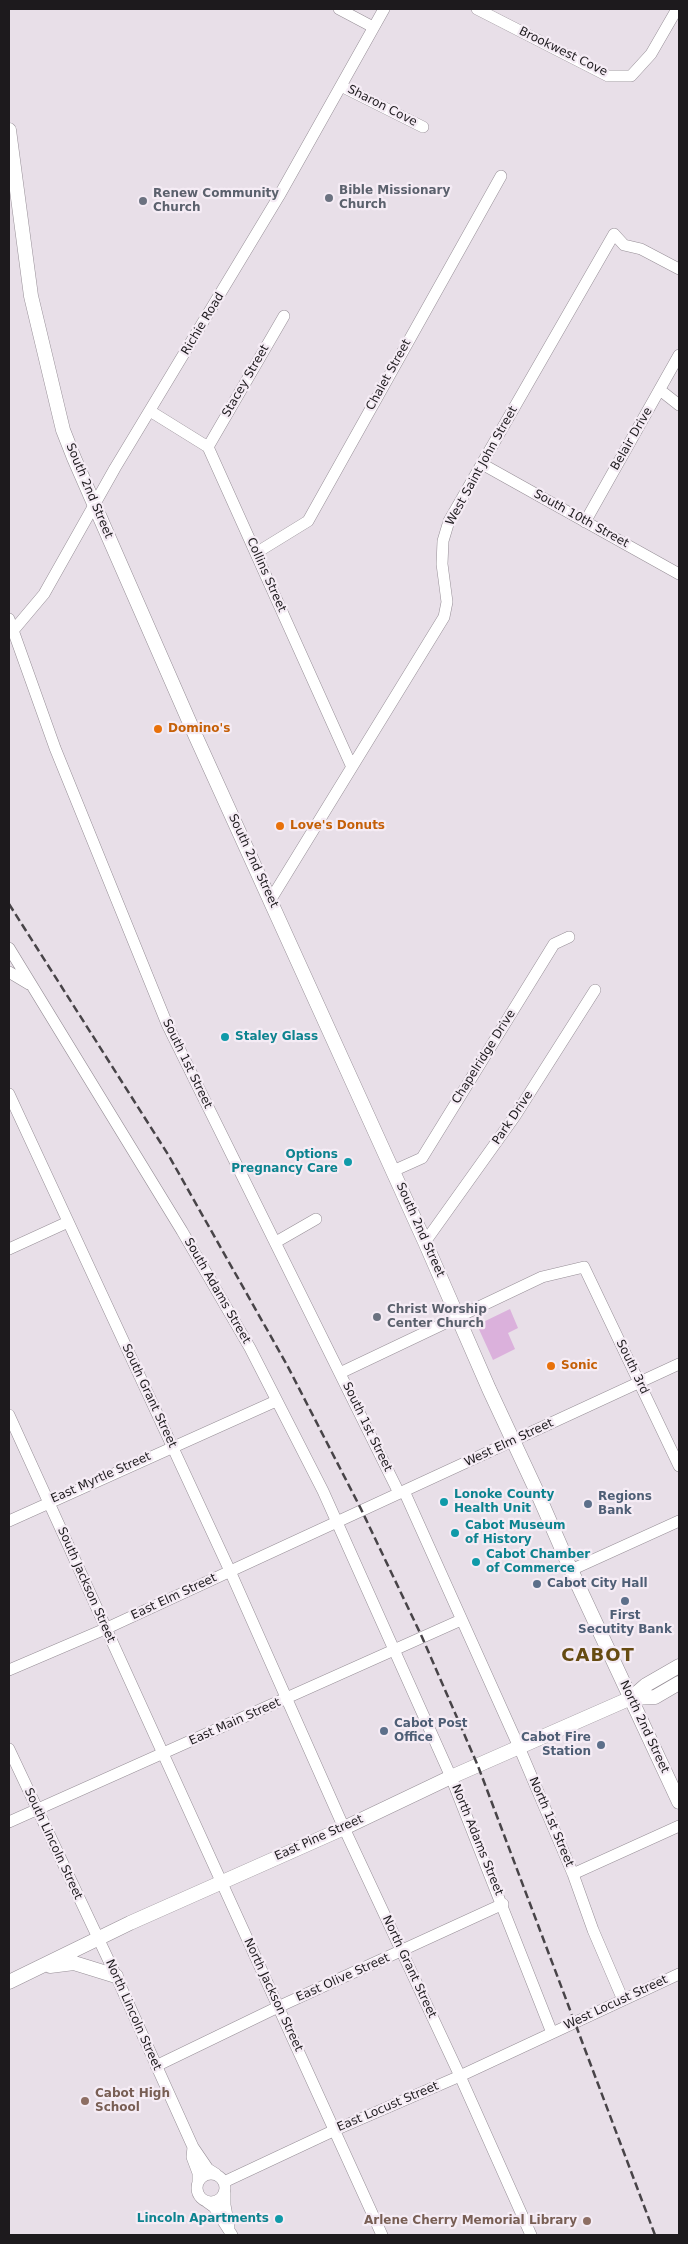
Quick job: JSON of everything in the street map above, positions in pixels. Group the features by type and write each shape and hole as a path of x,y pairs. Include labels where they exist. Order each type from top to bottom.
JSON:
{"main road":[{"name":"South 2nd Street","path":"9,130 24,253 40,338 64,430 94,505 196,737 426,1242 571,1570"},
{"name":"North 2nd Street","path":"571,1570 679,1802"},
{"path":"630,1698 646,1685 679,1666"},
{"path":"630,1698 655,1697 679,1683"},
{"name":"East Pine Street","path":"9,1982 222,1881 344,1828 451,1777 630,1698"},
{"path":"37,1968 74,1963 116,1976"}],"street":[{"path":"339,9 373,27"},
{"name":"Richie Road","path":"12,632 44,594 94,505 279,196 384,9"},
{"name":"Brookwest Cove","path":"478,9 608,76 631,76 651,54 678,9"},
{"name":"Sharon Cove","path":"341,86 423,127"},
{"name":"Chalet Street","path":"256,553 308,521 501,176"},
{"name":"West Saint John Street","path":"271,899 351,765 444,616 447,602 442,564 443,540 449,521 614,234 624,245 641,249 679,269"},
{"name":"Stacey Street","path":"208,447 284,316"},
{"name":"Belair Drive","path":"585,522 679,355"},
{"path":"660,390 679,405"},
{"path":"150,411 208,447"},
{"name":"Collins Street","path":"208,447 351,765"},
{"name":"South 10th Street","path":"482,464 679,574"},
{"name":"South 1st Street","path":"9,619 12,632 55,748 167,1024 340,1373 402,1492 461,1620"},
{"name":"Chapelridge Drive","path":"394,1171 422,1158 554,944 569,937"},
{"name":"South Adams Street","path":"9,948 182,1231 250,1348 338,1521 395,1650"},
{"path":"9,972 33,987"},
{"name":"Park Drive","path":"426,1242 515,1116 595,990"},
{"name":"South Grant Street","path":"10,1098 288,1698"},
{"path":"276,1242 316,1219"},
{"path":"9,1248 68,1222"},
{"name":"South 3rd","path":"459,1318 542,1277 584,1268 679,1466"},
{"path":"340,1373 459,1318"},
{"name":"West Elm Street","path":"338,1521 679,1364"},
{"name":"East Myrtle Street","path":"9,1520 276,1401"},
{"name":"South Jackson Street","path":"9,1415 162,1755"},
{"name":"East Elm Street","path":"9,1670 105,1629 338,1521"},
{"path":"571,1570 679,1521"},
{"name":"East Main Street","path":"9,1822 461,1620"},
{"name":"North 1st Street","path":"461,1620 519,1747 573,1874 593,1930 623,2000"},
{"name":"North Adams Street","path":"395,1650 451,1777 503,1904 552,2033"},
{"name":"North Grant Street","path":"288,1698 344,1828 460,2076 531,2235"},
{"name":"South Lincoln Street","path":"9,1748 97,1939"},
{"name":"North Jackson Street","path":"162,1755 222,1881 382,2235"},
{"path":"573,1874 679,1826"},
{"name":"East Olive Street","path":"156,2066 278,2007 503,1904"},
{"name":"North Lincoln Street","path":"97,1939 116,1976 193,2147 208,2169 222,2183 231,2232"},
{"name":"West Locust Street","path":"552,2033 679,1974"},
{"name":"East Locust Street","path":"222,2183 552,2033"},
{"name":"North Lincoln Street","path":"193,2147 192,2157 198,2174 197,2189 199,2196 207,2202 231,2232"},
{"path":"198,2182 205,2174 222,2183 218,2201 207,2202"}],"shaded area":[{"path":"510,1309 518,1328 508,1333 515,1349 493,1360 477,1325"}],"railway":[{"path":"9,904 169,1156 287,1365 361,1509 422,1637 478,1766 655,2235"}],"place":[{"name":"Bible Missionary Church","path":"329,198"},
{"name":"Renew Community Church","path":"143,201"},
{"name":"Domino's","path":"158,729"},
{"name":"Love's Donuts","path":"280,826"},
{"name":"Staley Glass","path":"225,1037"},
{"name":"Options Pregnancy Care","path":"348,1162"},
{"name":"Christ Worship Center Church","path":"377,1317"},
{"name":"Sonic","path":"551,1366"},
{"name":"Lonoke County Health Unit","path":"444,1502"},
{"name":"Regions Bank","path":"588,1504"},
{"name":"Cabot Museum of History","path":"455,1533"},
{"name":"Cabot Chamber of Commerce","path":"476,1562"},
{"name":"Cabot City Hall","path":"537,1584"},
{"name":"First Secutity Bank","path":"625,1601"},
{"name":"Cabot Post Office","path":"384,1731"},
{"name":"Cabot Fire Station","path":"601,1745"},
{"name":"Cabot High School","path":"85,2101"},
{"name":"Lincoln Apartments","path":"279,2219"},
{"name":"Arlene Cherry Memorial Library","path":"587,2221"}],"district":[{"name":"CABOT","path":"598,1656"}]}
